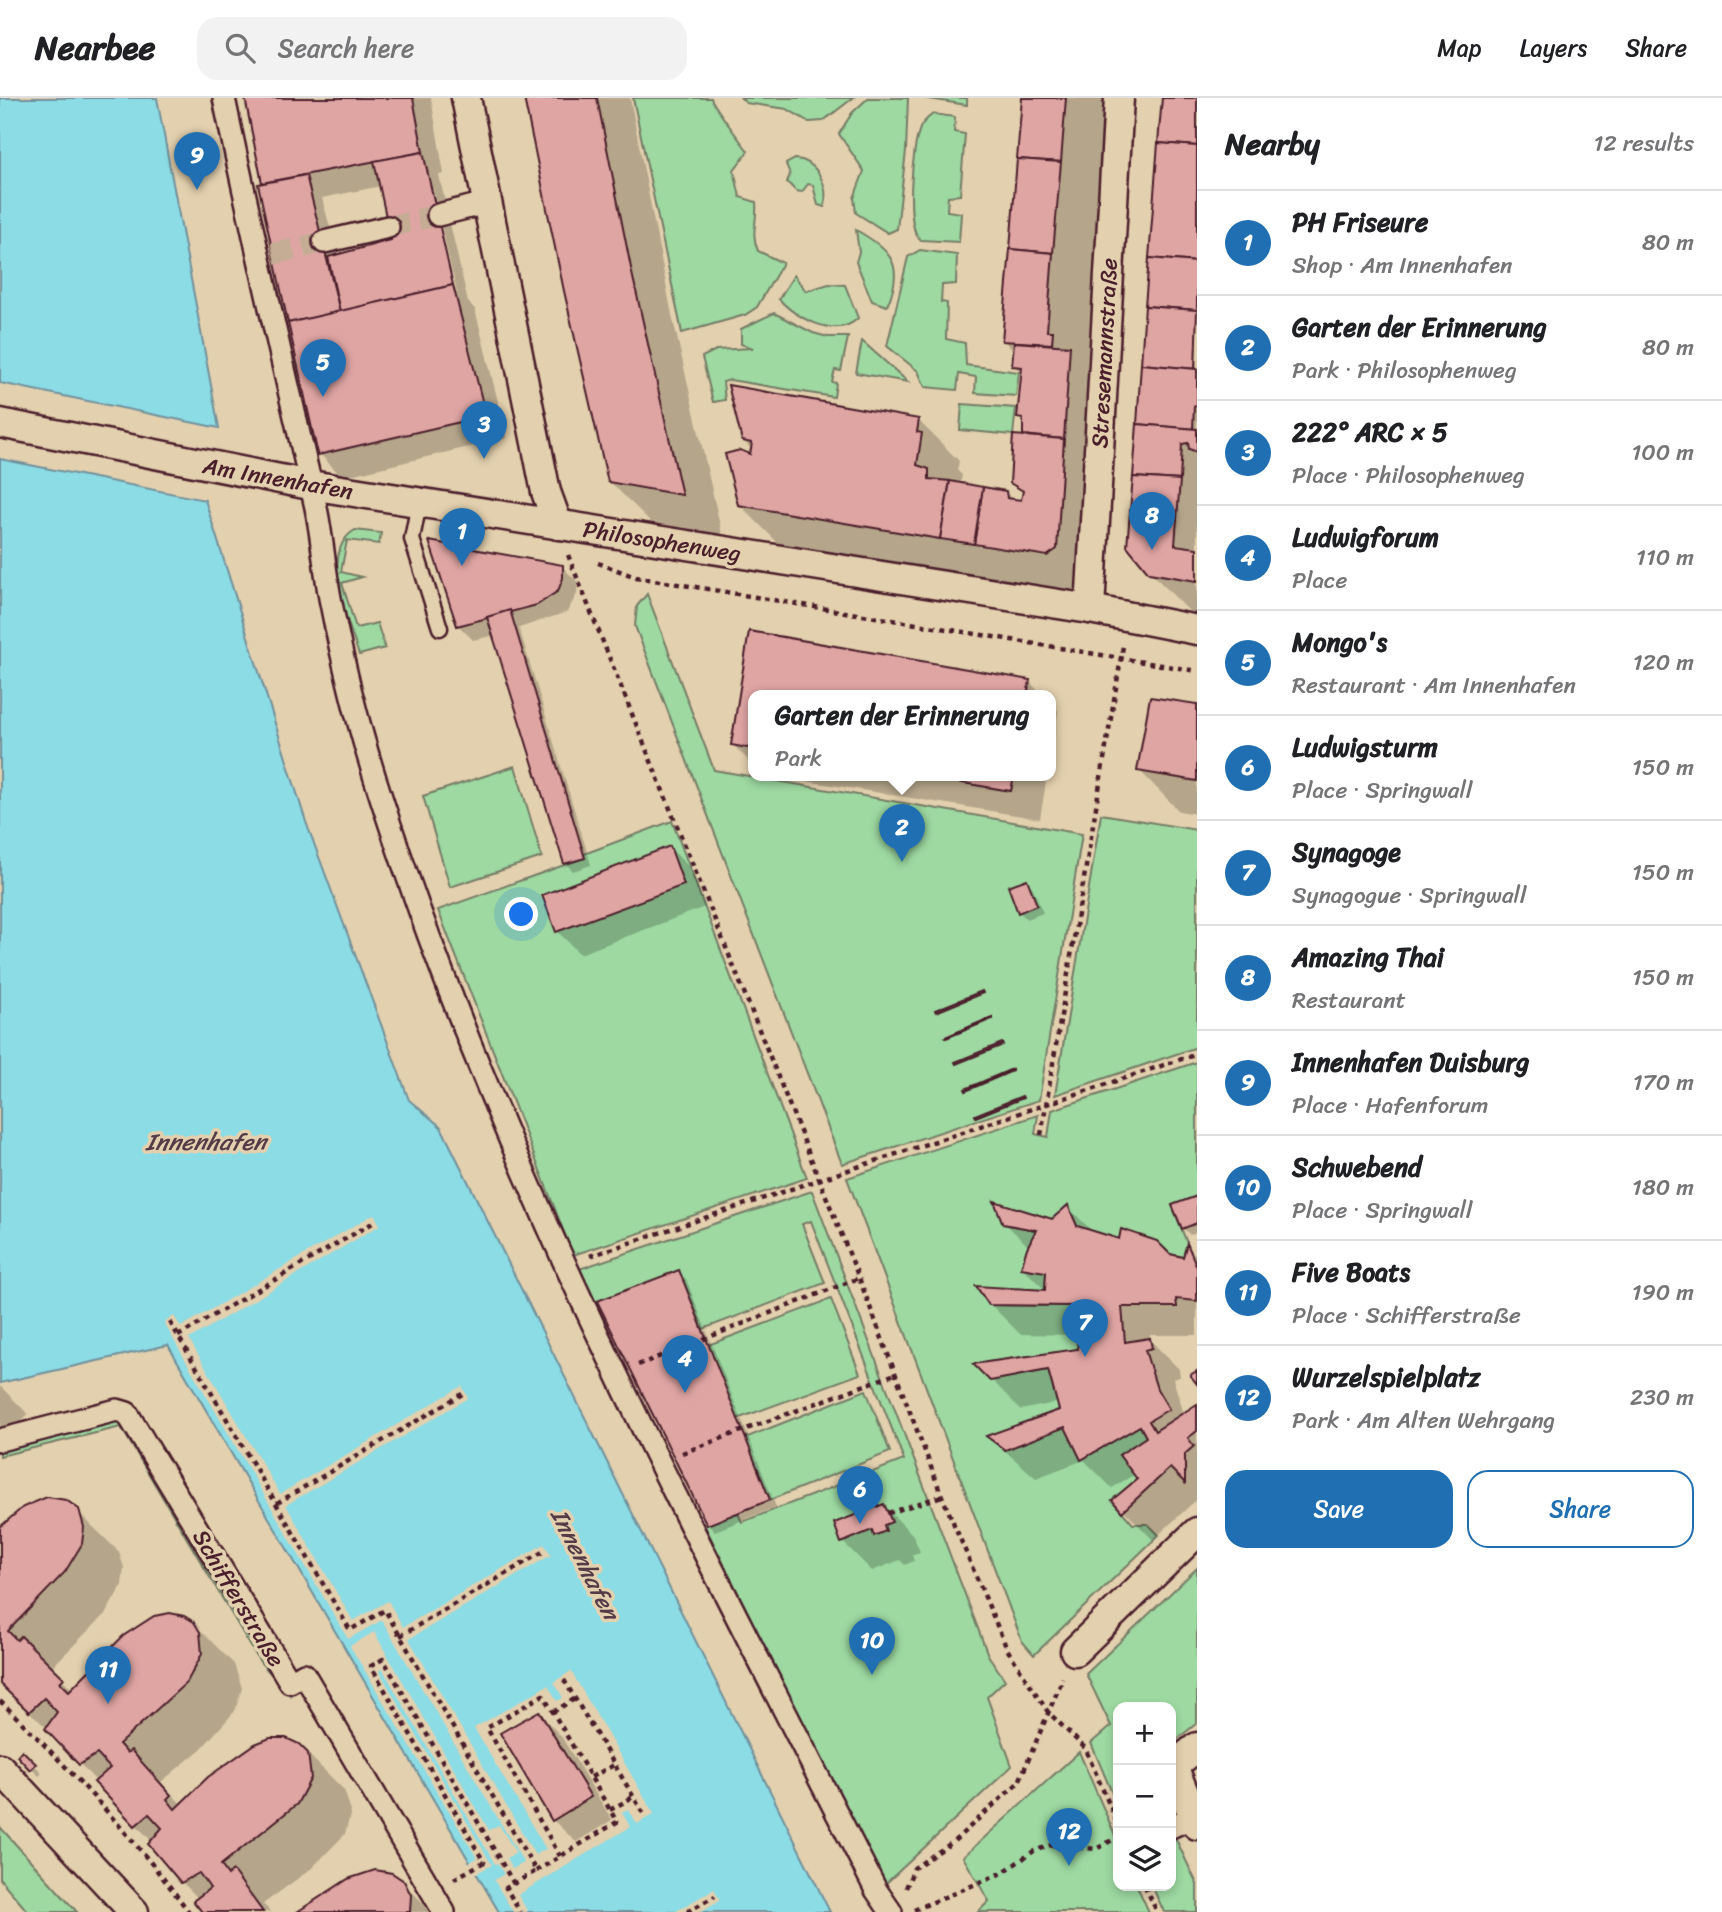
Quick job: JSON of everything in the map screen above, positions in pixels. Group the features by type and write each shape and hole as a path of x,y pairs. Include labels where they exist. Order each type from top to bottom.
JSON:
{"street":[{"path":"224,98 265,256 302,484 342,660 378,790 420,916 470,1045 566,1265 693,1529 876,1891 891,1912"},
{"name":"Philosophenweg","path":"466,98 546,492 558,525 1090,609 1197,630"},
{"name":"Stresemannstraße","path":"1090,609 1119,98"},
{"path":"438,215 486,204"},
{"path":"324,242 388,227"},
{"name":"Am Innenhafen","path":"0,423 302,484 558,525"},
{"name":"Schifferstraße","path":"0,1440 117,1409 127,1413 290,1682 304,1674 444,1912"},
{"path":"1075,1651 1197,1532"},
{"path":"1187,1823 1173,1766 1197,1746"},
{"path":"0,1768 134,1912"}],"lane":[{"path":"419,503 412,539 440,628"}],"path":[{"path":"576,555 568,554 859,1278 942,1496 1007,1649 1048,1712 1085,1748 1113,1813"},
{"path":"588,559 636,577 1197,671"},
{"path":"1041,1135 1121,657"},
{"path":"566,1265 1197,1054"},
{"path":"178,1336 376,1221"},
{"path":"630,1368 859,1278"},
{"path":"170,1322 350,1630 385,1610 536,1871"},
{"path":"673,1457 895,1374"},
{"path":"277,1503 464,1393"},
{"path":"888,1513 942,1496"},
{"path":"400,1636 546,1550"},
{"path":"906,1890 914,1868 953,1842 1019,1782 1075,1651"},
{"path":"443,1886 484,1862 371,1667 383,1659 514,1884"},
{"path":"564,1680 645,1816"},
{"path":"520,1912 506,1888 536,1871 617,1822 543,1695 487,1728 560,1856"},
{"path":"553,1712 576,1698"},
{"path":"0,1701 58,1757 164,1878 188,1912"},
{"path":"591,1777 616,1764"},
{"path":"610,1810 633,1797"},
{"path":"911,1912 1013,1868 1042,1848 1062,1843 1096,1849 1113,1840"},
{"path":"1147,1891 1157,1912"},
{"path":"687,1912 715,1896"}],"green space":[{"path":"633,98 711,98 748,151 734,170 740,197 756,202 754,232 758,251 783,263 757,307 745,315 682,333"},
{"path":"741,98 853,98 823,121 809,122 787,109 746,103"},
{"path":"868,98 908,98 906,151 897,229 888,233 856,213 854,198 864,171 839,134 852,113"},
{"path":"923,98 967,98 967,105"},
{"path":"933,114 955,117 954,132 965,134 960,195 948,196 947,211 961,213 959,242 921,240 913,220 911,186 915,150 921,126"},
{"path":"795,159 810,164 820,176 825,191 824,207 818,205 813,185 808,184 802,192 796,191 787,182 790,174 786,164"},
{"path":"856,230 879,245 892,260 895,280 887,306 872,301 856,262 859,252"},
{"path":"920,250 957,255 956,284 942,285 941,302 947,303 946,339 965,343 966,365 1019,372 1016,396 975,393 976,377 959,374 957,390 925,387 918,371 887,346 908,257"},
{"path":"794,275 806,291 829,284 845,285 858,318 839,327 828,327 795,313 779,299"},
{"path":"774,313 813,333 828,337 848,337 841,371 835,370 832,382 836,383 834,397 730,380 723,382 725,400 713,402 702,357 716,350 753,348 741,344 741,329"},
{"path":"862,341 908,382 856,373"},
{"path":"962,404 1016,408 1013,435 960,430"},
{"path":"355,530 381,533 379,544 347,540 341,572 362,577 342,583 356,628 377,623 385,648 359,655 339,589 337,571 344,540"},
{"path":"647,594 714,770 748,776 748,781 777,781 1082,834 1039,1100 842,1164 635,626 637,606"},
{"path":"515,766 542,857 450,887 423,796"},
{"path":"1101,814 1197,830 1197,1047 1055,1095"},
{"path":"672,821 807,1178 573,1255 438,910 584,858 584,854"},
{"path":"1197,1062 1197,1196 1172,1205 1187,1243 1183,1257 1170,1254 1157,1241 1122,1229 1119,1239 1077,1226 1068,1205 1052,1219 995,1202 1004,1224 1036,1230 1021,1268 1046,1272 1045,1290 976,1287 989,1305 1074,1306 1078,1349 974,1364 990,1381 1048,1370 1059,1410 987,1436 1065,1427 1140,1426 1146,1437 1119,1455 1137,1479 1112,1500 1133,1524 1148,1524 1159,1535 1034,1655 1022,1641 847,1178 1038,1115 1035,1134 1048,1137 1052,1110"},
{"path":"812,1191 988,1655 1005,1680 987,1697 1012,1766 883,1886 704,1524 738,1513 742,1522 904,1460 811,1221 802,1224 825,1283 703,1329 679,1270 597,1304 579,1269"},
{"path":"831,1299 860,1374 737,1419 708,1345"},
{"path":"866,1390 890,1452 770,1500 745,1438"},
{"path":"121,1415 291,1696 260,1662 121,1427 0,1456 0,1446"},
{"path":"1197,1568 1197,1723 1176,1740 1176,1702 1113,1702 1113,1795 1091,1743 1111,1726 1086,1674"},
{"path":"1079,1752 1113,1830 1113,1891 1139,1891 1149,1912 978,1912 989,1901 963,1857"},
{"path":"0,1827 77,1912 28,1912 0,1879"},
{"path":"1176,1839 1197,1884 1197,1912 1164,1912 1154,1891 1176,1891"}],"water":[{"path":"0,98 157,98 219,428 0,383"},
{"name":"Innenhafen","path":"0,459 205,500 306,822 409,1100 441,1127 830,1912 499,1912 168,1345 0,1383"}],"pier":[{"path":"374,1214 380,1225 189,1339 280,1494 462,1386 468,1398 286,1505 353,1621 388,1601 403,1627 544,1544 551,1555 409,1639 535,1855 546,1849 474,1728 548,1685 557,1701 563,1698 554,1682 571,1671 654,1814 637,1824 628,1809 622,1812 630,1827 518,1895 528,1912 513,1912 494,1880 504,1874 497,1863 495,1864 382,1668 379,1671 492,1865 473,1875 467,1864 477,1858 350,1646 374,1632 489,1830 499,1825 516,1853 506,1858 512,1869 524,1863 382,1620 348,1639 164,1323 174,1316 181,1327"},
{"path":"714,1889 720,1900 700,1912 675,1912"}],"building":[{"path":"245,98 413,98 423,152 262,183"},
{"path":"524,98 597,98 632,273 682,495 608,482 564,291"},
{"path":"1022,98 1066,98 1061,162 1017,159"},
{"path":"1162,98 1197,98 1197,146 1158,143"},
{"path":"1158,143 1197,146 1197,262 1149,258"},
{"path":"423,152 453,285 340,312 328,257 391,240 374,161"},
{"path":"1017,159 1061,162 1053,253 1010,249"},
{"path":"306,175 340,312 288,323 258,184"},
{"path":"1010,249 1053,253 1047,331 1053,331 1052,344 1002,341"},
{"path":"1149,258 1197,262 1197,310 1145,306"},
{"path":"453,285 486,416 318,455 288,323"},
{"path":"1145,306 1197,310 1195,369 1141,364"},
{"path":"1014,342 1070,346 1064,439 1023,435 1023,419 1017,418 1022,367 1012,366"},
{"path":"1141,364 1197,369 1197,406 1194,406 1193,429 1137,424"},
{"path":"728,385 919,419 917,432 922,433 917,465 929,469 929,479 950,481 940,539 738,505 725,454 740,450 750,454 752,443 742,441"},
{"path":"1137,424 1197,429 1197,452 1189,449 1188,443 1182,444 1180,480 1133,477"},
{"path":"1013,435 1064,439 1057,549 1047,556 974,544 983,487 1006,491 1007,498 1021,500 1023,491 1010,483"},
{"path":"1133,477 1180,480 1175,545 1197,548 1197,581 1149,573 1127,546"},
{"path":"950,481 983,487 974,544 940,539"},
{"path":"429,541 563,565 563,578 558,591 537,605 457,626"},
{"path":"510,610 585,858 564,864 487,617"},
{"path":"749,631 1030,680 1028,690 748,690 748,748 731,745"},
{"path":"1150,697 1197,704 1197,781 1137,771"},
{"path":"951,781 1013,781 1011,791"},
{"path":"670,846 684,885 556,932 542,895"},
{"path":"1027,879 1037,905 1018,913 1008,886"},
{"path":"982,991 983,993 936,1012 935,1010"},
{"path":"992,1017 992,1019 945,1037"},
{"path":"1002,1043 1003,1045 956,1064 955,1062"},
{"path":"1012,1069 966,1091 965,1089"},
{"path":"1022,1096 1023,1098 976,1117 975,1115"},
{"path":"1197,1196 1197,1223 1182,1229 1172,1205"},
{"path":"994,1201 1052,1219 1068,1205 1077,1226 1119,1239 1121,1229 1157,1241 1170,1254 1183,1257 1187,1243 1197,1267 1197,1301 1176,1299 1177,1307 1122,1307 1125,1342 1150,1338 1152,1348 1145,1350 1157,1389 1169,1409 1149,1421 1155,1431 1197,1404 1197,1431 1188,1438 1194,1446 1185,1454 1185,1483 1170,1468 1122,1512 1112,1500 1137,1479 1119,1455 1146,1437 1140,1426 1081,1460 1065,1427 1005,1450 986,1436 1059,1410 1048,1370 990,1381 973,1364 1078,1349 1074,1306 989,1305 976,1286 1045,1290 1046,1272 1021,1268 1036,1230 1003,1224"},
{"path":"679,1270 770,1500 707,1525 597,1301"},
{"path":"1197,1371 1197,1384 1190,1375"},
{"path":"47,1497 66,1500 79,1509 84,1527 82,1544 65,1572 8,1631 17,1640 21,1636 64,1678 60,1682 69,1691 123,1636 154,1616 170,1613 184,1616 194,1622 200,1632 202,1654 187,1682 119,1744 127,1753 131,1750 171,1795 167,1799 175,1809 208,1777 255,1744 270,1738 286,1738 299,1744 308,1753 311,1778 297,1804 221,1865 228,1875 233,1871 263,1912 202,1912 193,1901 210,1888 199,1873 181,1883 148,1844 162,1828 149,1814 135,1826 94,1782 110,1768 97,1754 79,1765 45,1729 57,1712 44,1698 29,1712 0,1684 0,1527 23,1507"},
{"path":"884,1504 892,1522 884,1525 886,1531 874,1536 872,1530 841,1543 834,1523"},
{"path":"539,1711 591,1797 552,1821 500,1733"},
{"path":"22,1750 36,1764 30,1770 17,1756"},
{"path":"375,1870 392,1873 404,1881 411,1895 410,1912 297,1912 348,1879"}],"tunnel":[{"path":"388,227 438,215"},
{"path":"273,254 324,242"}],"place":[{"name":"Innenhafen Duisburg","path":"197,190"},
{"name":"Mongo's","path":"323,397"},
{"name":"222° ARC × 5","path":"484,459"},
{"name":"Amazing Thai","path":"1152,550"},
{"name":"PH Friseure","path":"462,566"},
{"name":"Garten der Erinnerung","path":"902,862"},
{"name":"Synagoge","path":"1085,1357"},
{"name":"Ludwigforum","path":"685,1393"},
{"name":"Ludwigsturm","path":"860,1524"},
{"name":"Schwebend","path":"872,1675"},
{"name":"Five Boats","path":"108,1704"},
{"name":"Wurzelspielplatz","path":"1069,1866"}]}
